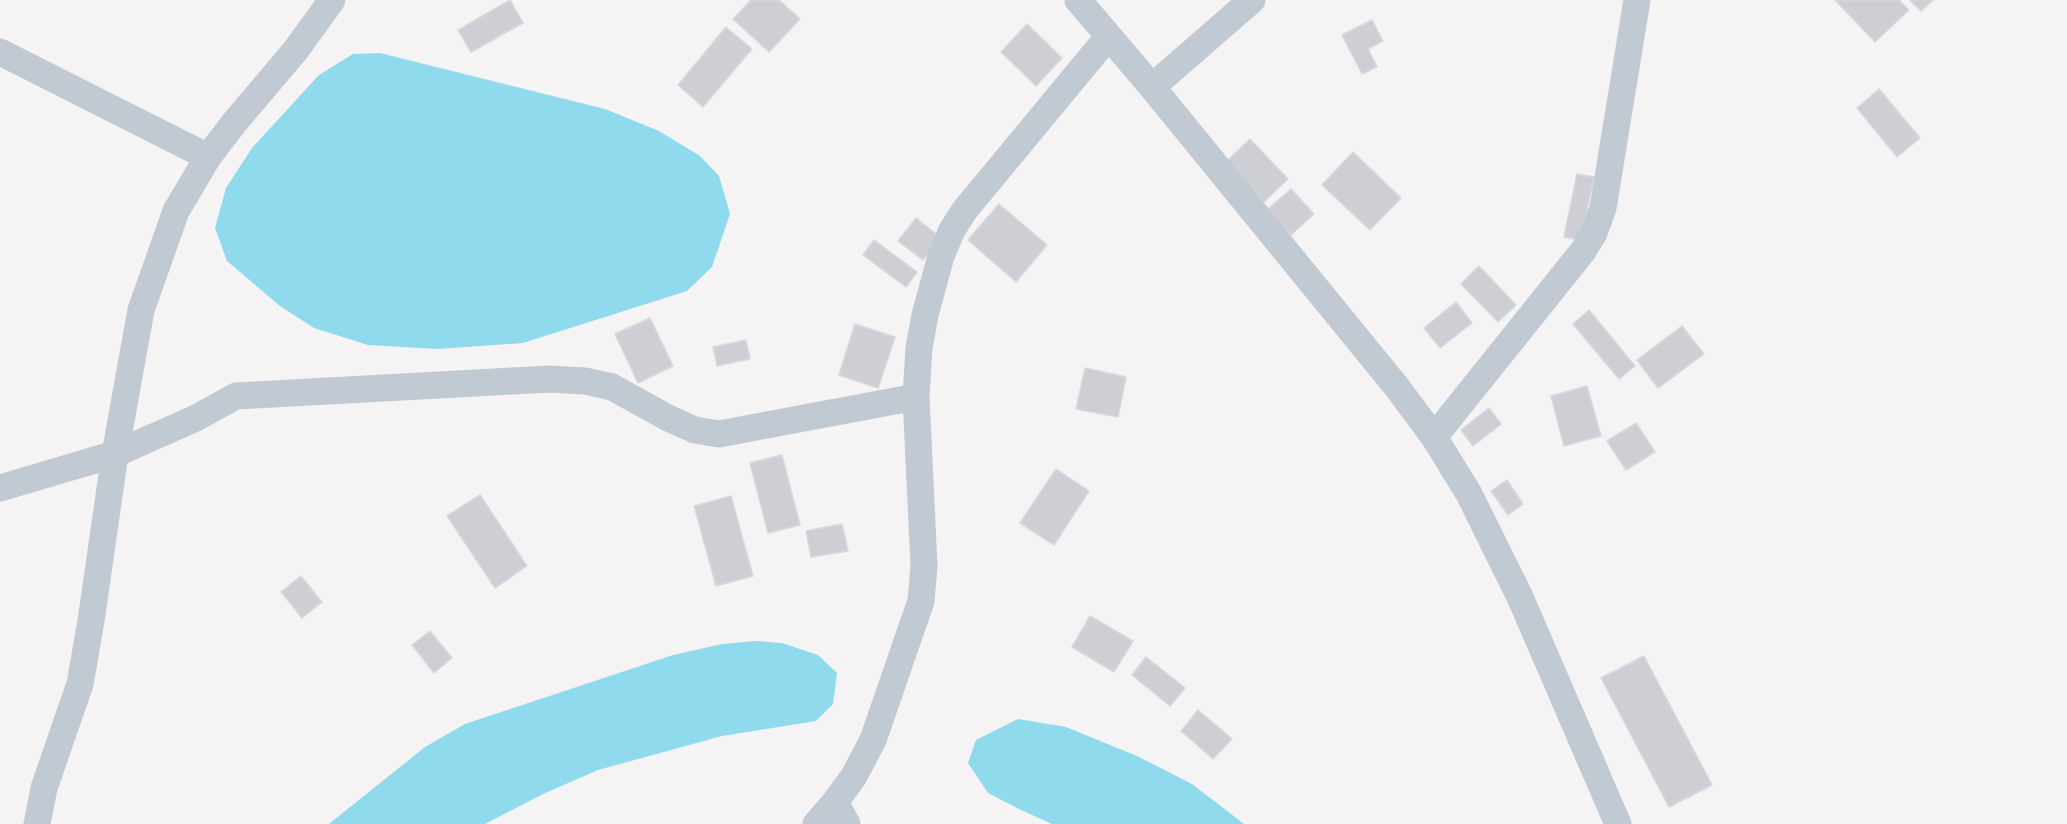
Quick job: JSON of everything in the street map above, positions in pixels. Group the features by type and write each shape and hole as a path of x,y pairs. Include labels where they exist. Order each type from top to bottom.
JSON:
{"street":[{"path":"37,824 44,788 80,684 115,454 141,310 176,211 208,157 295,51 332,0"},
{"path":"1078,0 1396,386 1434,437 1469,494 1520,597 1618,824"},
{"path":"1152,87 1251,0"},
{"path":"1434,437 1594,233 1603,208 1637,0"},
{"path":"816,824 841,813 854,776 873,740 921,601 924,566 916,397 919,348 925,315 941,256 952,230 964,211 1108,37"},
{"path":"0,52 208,157"},
{"path":"0,488 115,454 196,418 236,396 549,380 585,381 612,387 695,430 719,434 916,397"}],"water":[{"path":"380,53 605,109 659,131 700,156 719,176 730,214 712,267 687,291 523,343 438,349 368,345 314,328 280,306 227,261 215,228 226,188 252,148 319,75 353,54"},
{"path":"756,641 782,643 818,655 837,673 833,704 816,721 722,736 598,770 543,794 485,824 329,824 425,747 465,724 673,655 722,644"},
{"path":"1018,719 1066,727 1137,756 1192,784 1244,824 1052,824 1021,810 988,793 968,763 976,740"}],"building":[{"path":"510,0 523,23 471,52 458,30"},
{"path":"751,0 779,0 800,19 769,52 733,19"},
{"path":"1835,0 1899,0 1909,10 1875,42"},
{"path":"1910,0 1933,0 1921,11"},
{"path":"1372,20 1383,41 1368,49 1377,67 1362,74 1342,35"},
{"path":"1027,24 1062,58 1036,86 1001,52"},
{"path":"726,27 752,49 703,107 678,85"},
{"path":"1879,89 1920,138 1897,157 1857,108"},
{"path":"1250,139 1288,179 1264,202 1226,162"},
{"path":"1353,152 1401,198 1370,230 1322,185"},
{"path":"1577,174 1594,177 1581,240 1564,237"},
{"path":"1291,189 1314,214 1291,235 1267,210"},
{"path":"999,204 1047,245 1016,282 968,240"},
{"path":"916,218 940,237 923,260 898,241"},
{"path":"874,240 917,272 906,287 863,255"},
{"path":"1479,266 1516,305 1498,322 1461,284"},
{"path":"1456,302 1472,323 1440,348 1424,328"},
{"path":"1589,310 1635,366 1619,379 1573,324"},
{"path":"650,318 673,366 638,383 615,334"},
{"path":"855,324 895,337 878,388 839,375"},
{"path":"1682,326 1704,354 1658,388 1637,360"},
{"path":"746,340 750,359 717,366 713,347"},
{"path":"1085,368 1126,377 1118,417 1076,409"},
{"path":"1587,386 1601,436 1564,446 1551,396"},
{"path":"1489,408 1501,424 1473,446 1461,430"},
{"path":"1636,423 1655,452 1626,470 1607,441"},
{"path":"782,455 800,525 768,533 750,463"},
{"path":"1056,469 1089,491 1054,545 1020,523"},
{"path":"1507,480 1523,504 1508,515 1491,491"},
{"path":"480,495 527,566 495,588 447,516"},
{"path":"731,496 753,576 716,586 694,506"},
{"path":"842,524 848,551 811,557 806,531"},
{"path":"301,576 322,602 302,618 281,592"},
{"path":"1090,616 1133,641 1114,672 1072,647"},
{"path":"430,631 452,658 434,673 412,645"},
{"path":"1644,656 1712,785 1669,807 1601,678"},
{"path":"1146,657 1185,688 1170,706 1132,675"},
{"path":"1198,710 1232,739 1213,759 1181,731"}]}
